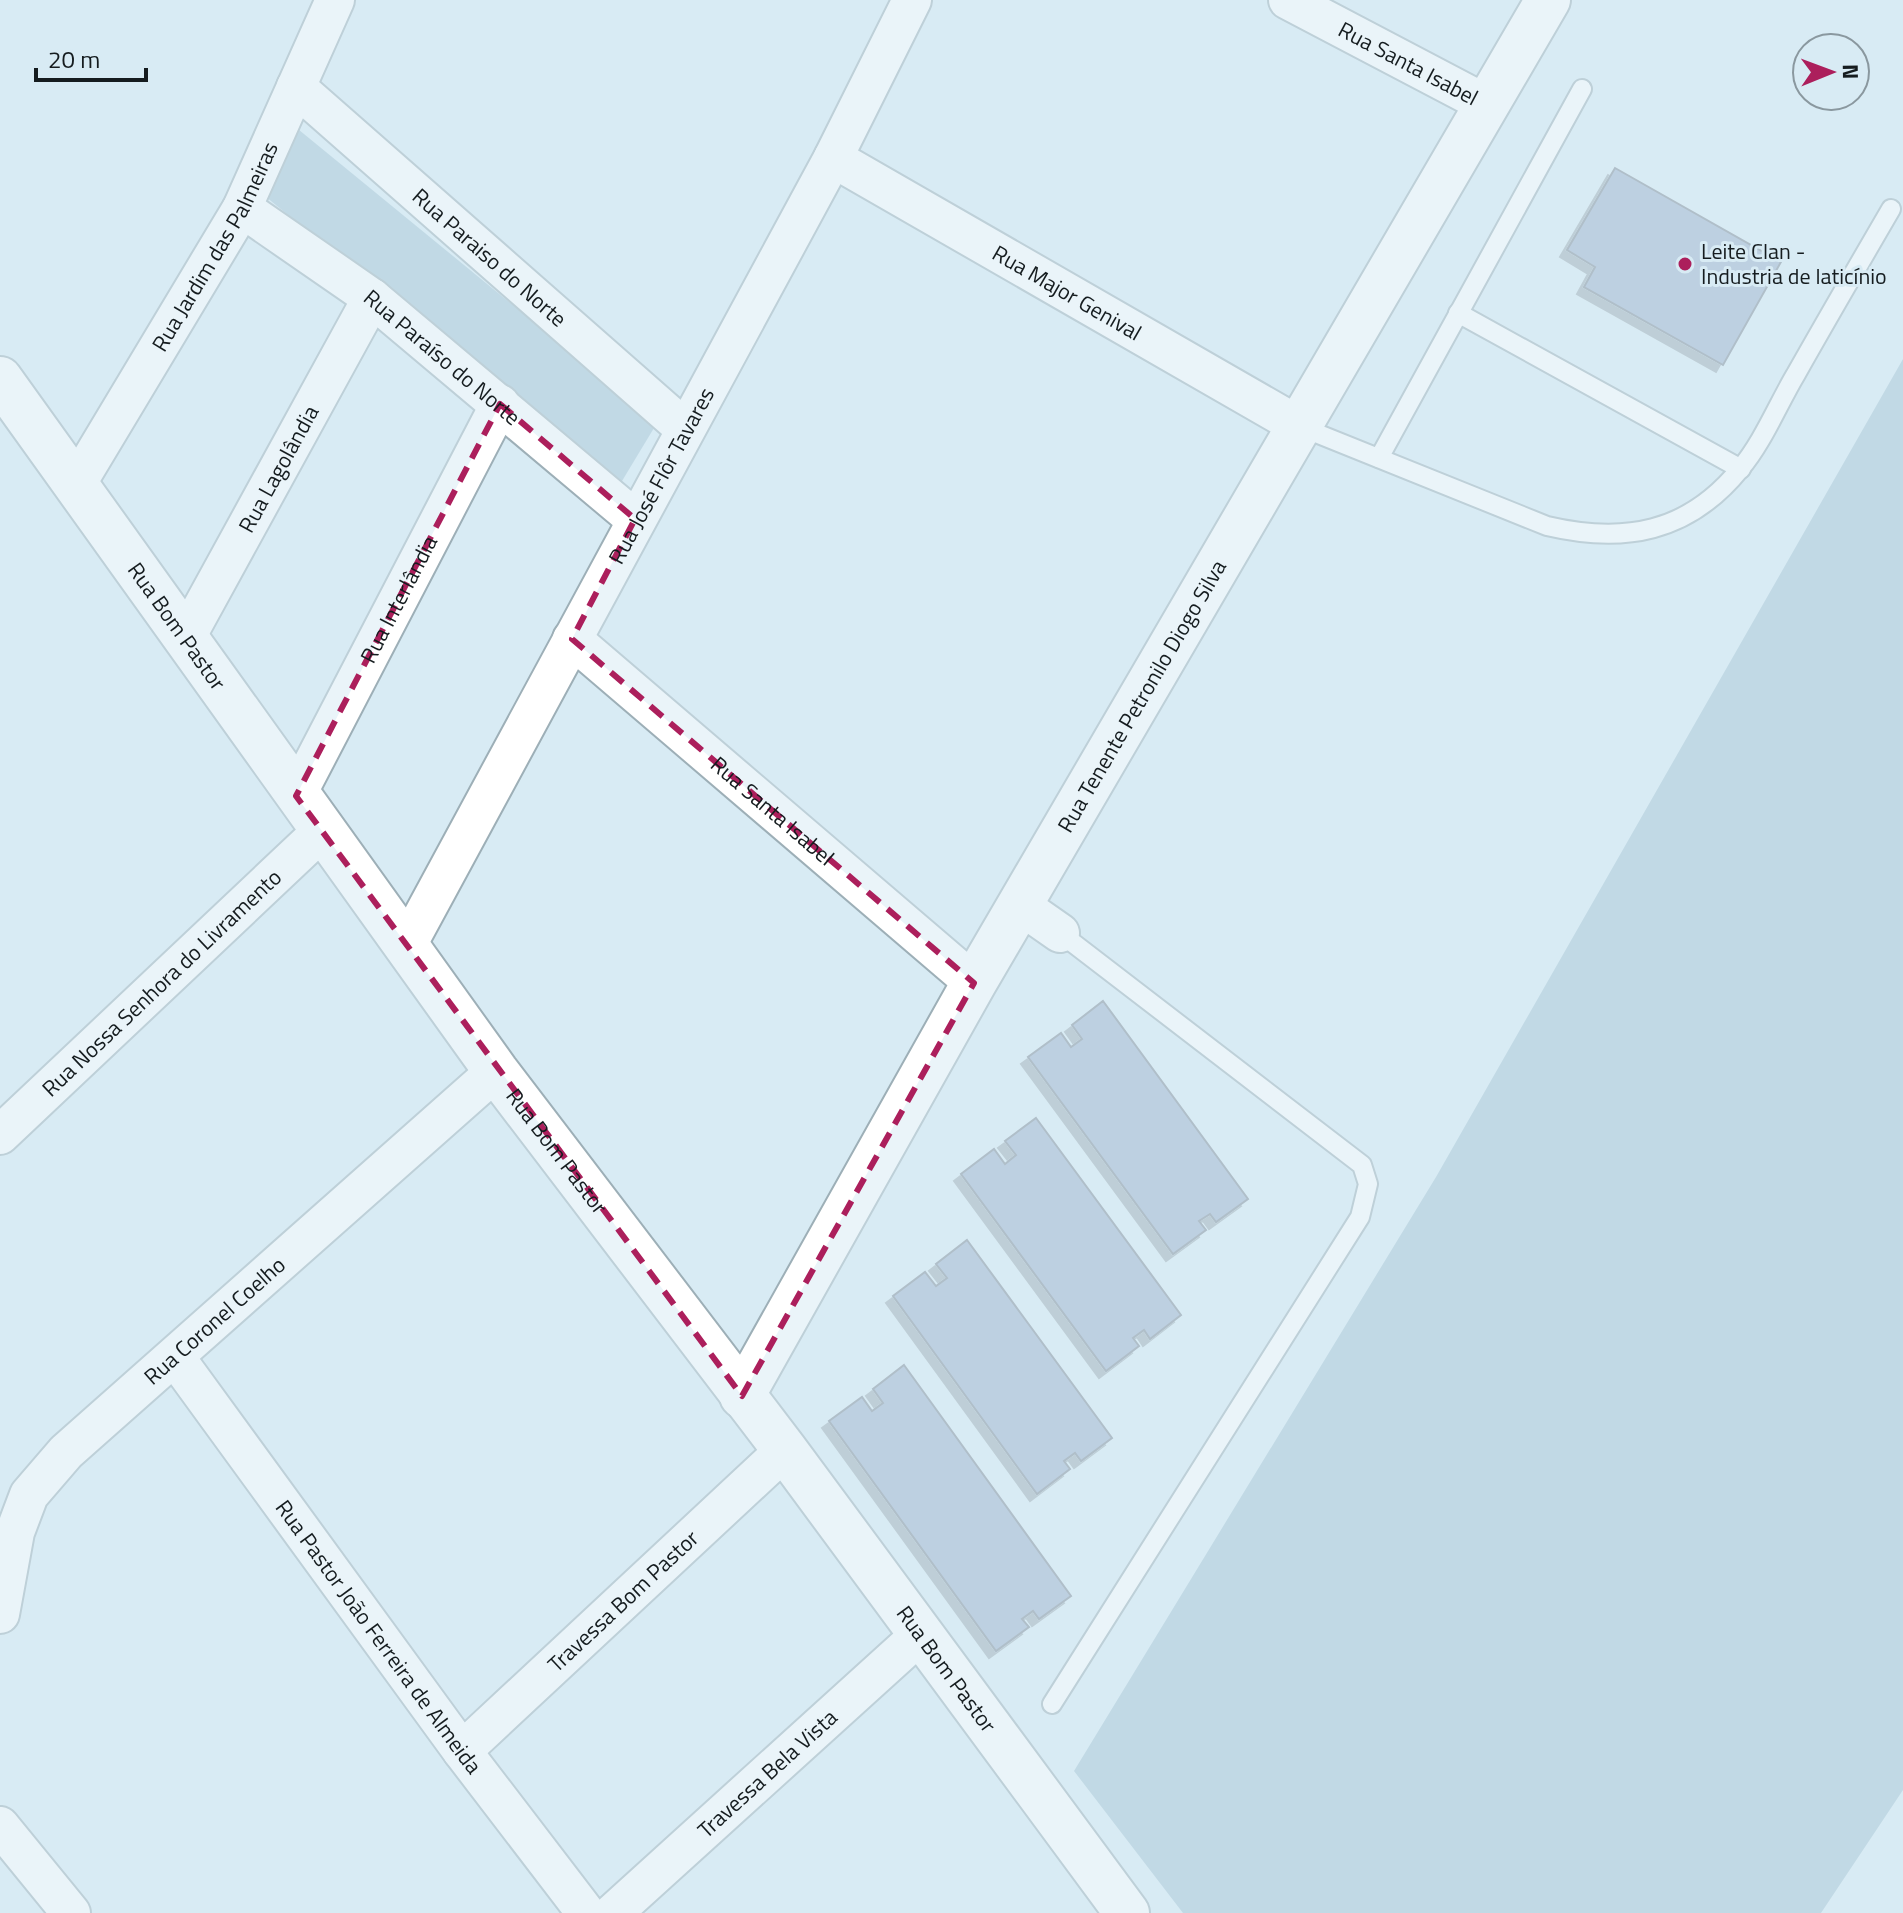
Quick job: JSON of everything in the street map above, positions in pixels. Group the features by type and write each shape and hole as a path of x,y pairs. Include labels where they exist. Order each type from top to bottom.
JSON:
{"main road":[{"name":"Rua Tenente Petronilo Diogo Silva","path":"742,1396 974,983 1548,0"},
{"name":"Rua Bom Pastor","path":"0,379 496,1071 785,1450 1127,1913"}],"street":[{"name":"Rua Jardim das Palmeiras","path":"77,483 242,208 335,0"},
{"name":"Rua José Flôr Tavares","path":"406,947 684,428 833,158 912,0"},
{"name":"Rua Santa Isabel","path":"1288,0 1488,105"},
{"name":"Rua Paraiso do Norte","path":"296,87 684,428"},
{"name":"Rua Major Genival","path":"833,158 1301,427"},
{"name":"Rua Paraíso do Norte","path":"242,208 372,298 635,519"},
{"name":"Rua Lagolândia","path":"185,639 372,298"},
{"name":"Rua Interlândia","path":"296,796 500,404"},
{"name":"Rua Santa Isabel","path":"572,639 974,983"},
{"name":"Rua Nossa Senhora do Livramento","path":"0,1135 322,831"},
{"path":"1020,905 1060,933"},
{"name":"Rua Coronel Coelho","path":"0,1614 15,1532 29,1495 66,1452 496,1071"},
{"name":"Rua Pastor João Ferreira de Almeida","path":"175,1357 462,1751 586,1913"},
{"name":"Travessa Bom Pastor","path":"462,1751 785,1450"},
{"name":"Travessa Bela Vista","path":"613,1913 921,1634"},
{"path":"0,1826 71,1913"}],"lane":[{"path":"1379,458 1582,89"},
{"path":"1301,427 1514,516 1579,533 1615,536 1650,532 1684,517 1741,469 1891,209"},
{"path":"1458,313 1741,469"},
{"path":"1052,1704 1360,1217 1368,1184 1362,1165 1060,933"}],"highlighted area":[{"path":"500,404 635,519 572,639 974,983 742,1396 296,796"}],"shaded area":[{"path":"293,125 657,423 619,486 260,192"},
{"path":"1903,359 1903,1790 1821,1913 1183,1913 1074,1771 1436,1177"}],"building":[{"name":"Leite Clan - Industria de laticínio","path":"1615,168 1781,262 1723,365 1584,287 1595,267 1567,250"},
{"path":"1103,1001 1248,1199 1216,1222 1210,1214 1199,1221 1206,1230 1173,1254 1028,1057 1061,1033 1071,1047 1082,1039 1072,1025"},
{"path":"1036,1118 1181,1315 1150,1339 1144,1330 1133,1338 1139,1346 1106,1371 961,1174 994,1149 1005,1164 1016,1155 1005,1141"},
{"path":"967,1240 1112,1438 1081,1461 1075,1453 1064,1461 1070,1469 1037,1494 893,1296 925,1272 936,1286 947,1278 936,1264"},
{"path":"904,1365 1071,1596 1039,1619 1033,1611 1022,1619 1029,1627 996,1651 829,1421 862,1397 872,1411 883,1403 873,1389"}],"place":[{"name":"Leite Clan - Industria de laticínio","path":"1685,264"}]}
